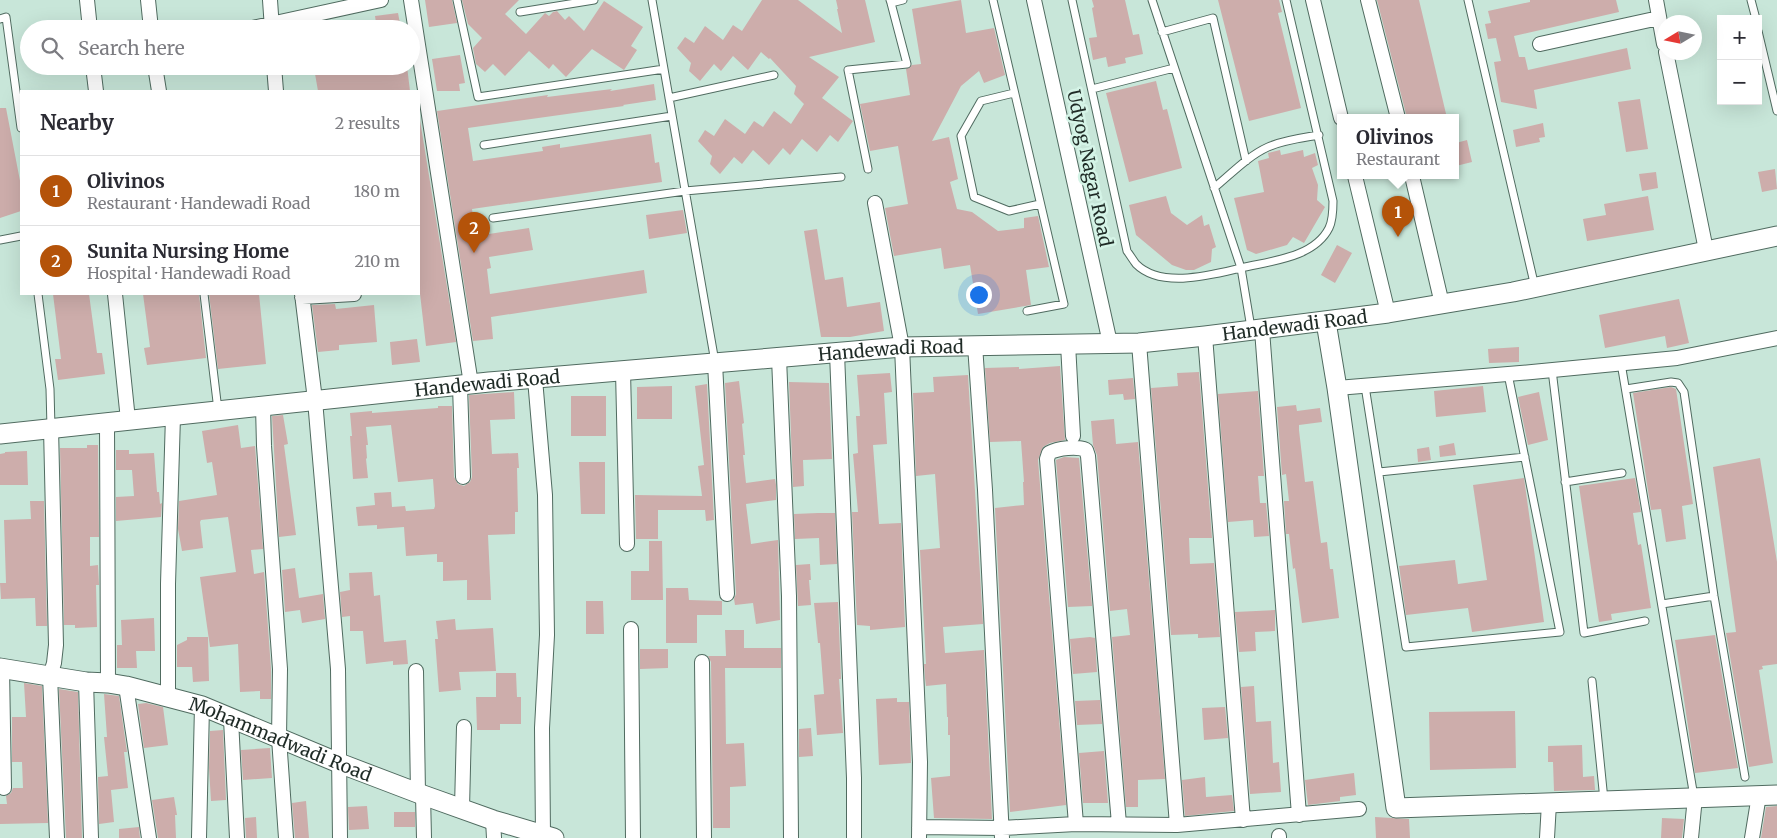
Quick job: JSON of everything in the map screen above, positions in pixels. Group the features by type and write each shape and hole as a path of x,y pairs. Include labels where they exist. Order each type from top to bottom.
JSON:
{"main road":[{"name":"Handewadi Road","path":"0,434 465,385 902,347 1139,343 1205,336 1326,322 1442,304 1535,287 1777,236"},
{"path":"1326,322 1396,808 1768,795"},
{"name":"Mohammadwadi Road","path":"1,668 86,682 126,686 202,706 339,763 462,808 493,829 548,836"}],"street":[{"path":"87,0 89,20"},
{"path":"148,0 150,20"},
{"path":"270,0 272,20"},
{"path":"297,20 381,0"},
{"path":"411,0 414,20"},
{"name":"Udyog Nagar Road","path":"1034,0 1110,343"},
{"path":"1313,0 1340,114"},
{"path":"1368,0 1397,114"},
{"path":"1656,0 1658,15"},
{"path":"1540,44 1657,18"},
{"path":"1668,60 1706,250"},
{"path":"420,64 465,385 463,477"},
{"path":"94,75 96,90"},
{"path":"156,75 159,90"},
{"path":"275,75 276,90"},
{"path":"1356,179 1388,313"},
{"path":"1413,179 1442,304"},
{"path":"875,203 902,347 920,762 919,832 1002,833 1076,824 1120,824 1186,829 1243,820 1359,809"},
{"path":"116,295 128,420"},
{"path":"328,295 302,296 316,400 338,669 340,838"},
{"path":"1256,330 1299,815"},
{"path":"1205,336 1243,820"},
{"path":"1337,388 1676,358 1777,338"},
{"path":"1139,343 1186,829"},
{"path":"1068,344 1073,436"},
{"path":"975,346 985,490 1002,833"},
{"path":"837,353 854,768 854,838"},
{"path":"778,358 789,596 791,838"},
{"path":"715,363 727,594"},
{"path":"623,372 627,544"},
{"path":"535,380 545,494 547,626 542,728 548,836"},
{"path":"263,406 264,446 280,669 279,738 286,838"},
{"path":"168,697 168,584 172,416"},
{"path":"107,422 108,683"},
{"path":"51,428 56,646 50,676 57,838"},
{"path":"1076,824 1047,460 1049,453 1053,450 1081,448 1086,450 1088,456 1120,824"},
{"path":"631,629 633,838"},
{"path":"702,662 704,838"},
{"path":"1,668 4,788"},
{"path":"416,671 424,838"},
{"path":"86,682 92,838"},
{"path":"126,686 149,838"},
{"path":"199,838 202,706"},
{"path":"231,718 237,838"},
{"path":"462,808 464,727"},
{"path":"1752,838 1768,795"},
{"path":"1691,838 1694,797"},
{"path":"1547,838 1549,803"}],"lane":[{"path":"457,0 478,97 664,69"},
{"path":"520,12 594,0"},
{"path":"652,0 715,363"},
{"path":"868,170 848,70 907,64 890,2 903,0"},
{"path":"993,0 1064,304 1027,311"},
{"path":"1072,0 1127,251 1136,264 1150,274 1173,278 1200,277 1290,256 1306,250 1319,241 1329,228 1333,214 1333,201 1286,0"},
{"path":"1152,0 1241,268 1256,330"},
{"path":"1468,0 1535,287"},
{"path":"1751,0 1755,15"},
{"path":"0,19 6,18 20,121"},
{"path":"1162,32 1213,18 1246,162"},
{"path":"1762,47 1777,111"},
{"path":"1092,89 1174,68"},
{"path":"669,98 774,75"},
{"path":"1014,93 981,101 961,136 974,197 1009,211 1040,204"},
{"path":"484,145 672,116"},
{"path":"1214,188 1268,147 1318,135"},
{"path":"493,218 685,191 841,177"},
{"path":"0,240 20,236"},
{"path":"38,295 50,389 51,428"},
{"path":"204,295 218,411"},
{"path":"1621,363 1694,797"},
{"path":"1552,370 1584,633 1645,621"},
{"path":"1365,386 1406,647 1560,632 1508,374"},
{"path":"1626,390 1671,382 1678,383 1684,392 1714,596 1745,777"},
{"path":"1379,472 1525,457"},
{"path":"1566,482 1622,473"},
{"path":"1662,604 1714,596"},
{"path":"1592,681 1604,801"}],"building":[{"path":"425,0 452,0 457,23 429,27"},
{"path":"462,0 519,0 505,14 526,34 545,13 549,16 557,11 565,20 569,16 584,31 604,1 643,27 631,46 637,50 624,70 592,49 566,77 553,64 549,69 529,51 505,76 493,64 485,72 476,64 473,48 482,38 468,24"},
{"path":"762,0 798,0 842,33 836,0 865,0 875,42 809,57 839,77 822,98 853,121 838,142 830,135 817,152 802,139 790,155 783,148 769,165 753,150 742,164 734,157 720,174 710,164 712,156 698,141 705,130 714,136 725,119 745,134 754,121 763,127 774,111 791,124 804,104 794,94 796,86 770,58 761,52 748,70 733,56 721,71 714,64 700,81 689,71 691,63 677,48 685,37 694,43 705,26 723,40 733,25 742,31"},
{"path":"961,0 966,33 994,28 1005,75 984,83 979,71 961,86 932,141 949,137 958,179 950,182 957,209 972,212 998,231 1024,228 1024,218 1038,216 1049,267 1026,270 1031,305 978,314 970,265 944,269 941,248 894,256 885,208 908,204 898,146 870,151 860,104 910,95 906,69 912,65 921,64 912,9"},
{"path":"1092,0 1125,0 1133,35 1139,34 1143,54 1125,58 1126,63 1108,67 1106,57 1093,60 1089,38 1097,37"},
{"path":"1218,0 1279,0 1282,12 1278,13 1301,108 1249,121"},
{"path":"1377,0 1419,0 1446,114 1406,114"},
{"path":"1530,0 1616,0 1619,12 1514,36 1519,57 1525,57 1528,70 1627,48 1631,69 1534,90 1537,109 1501,102 1494,62 1501,61 1496,38 1488,39 1485,24 1491,23 1488,11 1530,2"},
{"path":"398,13 399,20 376,20 375,16"},
{"path":"460,55 465,83 459,84 460,91 437,91 432,59"},
{"path":"315,75 408,75 410,90 318,90"},
{"path":"1156,81 1163,110 1167,109 1182,168 1129,182 1106,93"},
{"path":"654,84 656,100 468,128 473,161 543,151 542,147 560,144 560,148 651,134 655,163 659,162 662,182 472,209 476,236 529,228 533,250 489,257 491,268 487,269 490,294 644,270 647,293 491,317 493,339 473,341 437,111 548,95 547,97 612,89 610,91"},
{"path":"1640,99 1648,149 1626,152 1618,102"},
{"path":"0,108 6,108 20,181 20,211 0,218"},
{"path":"420,120 456,342 426,346 420,294"},
{"path":"1543,123 1545,137 1539,138 1540,142 1516,147 1513,130"},
{"path":"1467,140 1472,162 1459,165 1459,142"},
{"path":"1280,150 1281,155 1303,150 1304,157 1315,153 1318,165 1312,168 1318,185 1317,200 1325,207 1304,243 1293,237 1287,245 1256,254 1247,250 1234,198 1264,192 1258,161 1269,158 1268,153"},
{"path":"1775,169 1777,189 1762,192 1758,172"},
{"path":"1656,172 1658,188 1642,191 1639,174"},
{"path":"1166,196 1171,213 1187,225 1202,215 1204,226 1209,224 1216,247 1212,249 1211,262 1194,270 1186,270 1172,265 1136,235 1129,205"},
{"path":"1648,196 1654,230 1587,241 1583,219 1606,215 1604,204"},
{"path":"683,210 687,233 649,239 646,215"},
{"path":"817,229 825,280 843,277 847,307 880,302 884,331 850,337 821,337 804,231"},
{"path":"1337,245 1352,253 1335,283 1321,275"},
{"path":"53,295 89,295 97,353 102,353 105,374 58,380 55,359 61,359"},
{"path":"143,295 199,295 206,358 147,365 144,348 150,347"},
{"path":"209,295 259,295 266,364 218,369"},
{"path":"1679,299 1689,343 1667,348 1665,336 1605,348 1599,315"},
{"path":"335,304 336,309 374,305 377,342 339,345 339,350 318,352 312,305"},
{"path":"417,339 420,362 392,365 390,342"},
{"path":"1519,347 1519,362 1489,363 1488,349"},
{"path":"1060,366 1065,440 1050,443 1043,447 1038,460 1066,805 1010,812 995,508 1024,505 1024,482 1021,441 990,442 985,368 1019,367 1019,369"},
{"path":"1199,372 1212,538 1189,538 1190,564 1214,563 1220,637 1198,638 1198,634 1171,635 1151,388 1178,386 1177,373"},
{"path":"890,373 892,392 884,393 887,444 873,445 879,524 901,523 905,627 870,630 870,626 857,625 852,512 858,512 853,454 858,453 856,416 860,416 857,375"},
{"path":"968,375 983,624 943,627 945,653 984,650 992,819 934,818 931,778 950,776 950,735 948,735 946,684 926,686 924,664 926,664 920,550 940,548 935,474 916,476 913,393 934,392 933,377"},
{"path":"1133,378 1135,399 1124,400 1123,394 1109,395 1108,380"},
{"path":"739,381 744,423 742,424 745,455 743,455 746,483 775,479 776,485 776,500 746,504 751,544 778,540 780,620 756,624 753,603 735,605 734,599 736,594 725,383"},
{"path":"789,382 829,383 832,459 803,460 804,486 793,487"},
{"path":"707,384 714,520 706,521 705,510 658,510 658,539 636,539 635,495 702,496 698,466 704,465 695,386"},
{"path":"672,386 672,419 637,419 637,387"},
{"path":"1483,386 1486,412 1436,417 1434,391"},
{"path":"1671,387 1676,389 1693,504 1682,506 1686,539 1666,542 1661,509 1651,510 1633,393"},
{"path":"1258,391 1264,476 1258,476 1260,503 1266,503 1269,536 1254,537 1253,520 1228,522 1218,394"},
{"path":"514,392 515,419 490,420 492,454 518,453 518,512 515,512 515,534 488,535 491,600 467,600 467,580 443,581 443,562 437,562 437,554 406,556 404,527 377,529 377,525 358,526 356,507 375,505 374,493 391,492 392,507 405,506 406,511 434,509 435,506 433,479 398,482 391,425 366,427 368,478 353,479 350,413 372,411 372,413 452,406 454,477 458,484 464,486 470,482 472,477 469,395"},
{"path":"1539,392 1548,440 1528,445 1518,397"},
{"path":"571,396 606,396 606,436 571,436"},
{"path":"1296,405 1297,411 1320,408 1322,422 1299,425 1299,430 1305,482 1313,481 1321,543 1327,542 1330,569 1333,569 1339,618 1302,623 1289,534 1286,534 1284,501 1289,501 1286,474 1282,475 1277,407"},
{"path":"283,415 288,444 284,445 296,535 279,537 272,416"},
{"path":"1114,419 1116,444 1138,442 1165,779 1138,780 1138,807 1126,807 1112,637 1130,635 1127,609 1110,611 1097,455 1093,445 1091,421"},
{"path":"238,425 241,448 255,446 263,549 251,550 254,574 264,572 271,669 271,699 260,699 260,691 240,692 238,644 210,647 200,577 236,572 228,517 201,520 203,548 182,551 178,529 179,501 217,495 212,462 207,463 202,431"},
{"path":"1454,443 1456,455 1440,457 1439,446"},
{"path":"87,445 98,445 99,537 90,537 90,566 98,565 99,585 96,585 97,627 75,628 75,625 64,625 60,448 87,448"},
{"path":"1429,447 1431,460 1418,462 1417,449"},
{"path":"116,450 129,450 129,454 154,453 157,492 159,492 160,504 162,503 161,517 116,521 116,497 134,496 132,470 116,470"},
{"path":"27,451 28,485 0,485 0,454"},
{"path":"1064,457 1079,458 1092,606 1068,607 1056,460"},
{"path":"1760,458 1777,562 1777,664 1762,666 1763,669 1759,670 1773,763 1749,767 1726,633 1736,632 1713,467"},
{"path":"579,462 605,462 605,514 581,514"},
{"path":"1524,478 1544,622 1472,632 1468,608 1406,615 1399,566 1455,560 1458,584 1487,580 1473,485"},
{"path":"1635,478 1641,512 1633,513 1638,545 1641,544 1651,608 1611,614 1612,620 1599,622 1579,486"},
{"path":"30,501 44,501 47,626 36,626 35,598 1,599 0,583 6,583 4,520 31,519"},
{"path":"835,513 837,564 820,565 819,538 795,539 794,514"},
{"path":"649,541 662,541 663,600 631,600 631,571 649,571"},
{"path":"810,564 811,605 798,606 796,565"},
{"path":"295,568 299,598 323,594 325,619 302,623 300,610 285,612 282,570"},
{"path":"372,572 374,596 380,595 384,642 406,640 408,664 393,665 393,661 366,664 363,631 350,631 350,616 342,617 340,592 350,590 349,573"},
{"path":"666,588 688,588 689,600 722,601 722,615 697,615 697,643 666,643"},
{"path":"586,601 603,601 604,634 586,634"},
{"path":"838,602 841,679 839,679 843,733 817,735 814,695 824,694 820,643 818,643 814,603"},
{"path":"1275,610 1275,631 1255,632 1256,651 1239,652 1235,612"},
{"path":"154,618 155,651 136,651 137,668 117,668 117,645 122,645 121,620"},
{"path":"455,619 456,630 493,628 496,671 459,672 461,690 439,692 435,639 438,639 436,621"},
{"path":"725,630 744,630 744,648 781,648 781,668 725,668 726,744 744,743 746,786 730,787 730,828 713,828 711,662 708,656 726,656"},
{"path":"1715,635 1738,768 1695,773 1675,640"},
{"path":"187,637 208,637 209,681 193,682 192,667 177,667 177,645 187,640"},
{"path":"1095,638 1097,672 1073,674 1070,639"},
{"path":"640,649 668,649 668,668 640,669"},
{"path":"496,673 516,673 517,697 521,697 521,724 500,724 500,730 477,730 476,697 496,697"},
{"path":"24,683 42,686 48,823 0,824 0,804 7,804 6,796 11,793 13,788 23,788 22,762 12,762 12,717 26,717"},
{"path":"1254,686 1256,722 1271,721 1273,763 1279,762 1281,792 1250,794 1241,687"},
{"path":"59,689 78,692 82,838 66,838"},
{"path":"104,694 119,696 127,752 124,752 128,788 111,790 114,822 99,824 98,777 108,776 104,737 107,737"},
{"path":"897,698 897,702 909,702 911,763 879,765 876,699"},
{"path":"1100,700 1102,724 1077,725 1075,701"},
{"path":"146,703 163,707 168,745 144,748 138,704"},
{"path":"1225,707 1228,738 1204,740 1202,708"},
{"path":"1515,711 1516,768 1430,770 1429,712"},
{"path":"811,728 813,756 799,757 799,729"},
{"path":"223,730 226,800 211,801 209,768 210,731"},
{"path":"1582,745 1583,777 1594,776 1595,790 1554,791 1553,762 1548,762 1548,746"},
{"path":"270,748 272,778 243,780 241,750"},
{"path":"1104,751 1108,803 1083,803 1079,753"},
{"path":"1354,773 1356,795 1340,797 1340,801 1308,805 1305,780"},
{"path":"1205,777 1206,797 1232,795 1234,811 1185,816 1182,780"},
{"path":"174,797 177,815 175,815 176,838 158,838 152,800"},
{"path":"306,801 309,838 295,838 292,803"},
{"path":"367,806 369,829 349,830 348,807"},
{"path":"1777,806 1777,838 1761,838 1766,807"},
{"path":"394,812 415,812 415,827 394,827"},
{"path":"256,817 257,838 246,838 245,818"},
{"path":"1375,817 1409,819 1410,838 1376,838"},
{"path":"1662,818 1684,819 1682,838 1661,838"},
{"path":"139,827 140,838 119,838 119,829"}],"place":[{"name":"Olivinos","path":"1398,237"},
{"name":"Sunita Nursing Home","path":"474,253"}]}
